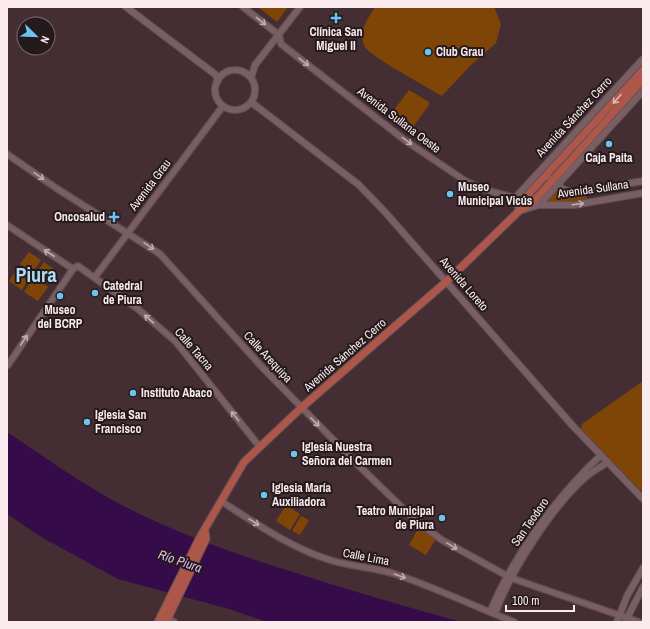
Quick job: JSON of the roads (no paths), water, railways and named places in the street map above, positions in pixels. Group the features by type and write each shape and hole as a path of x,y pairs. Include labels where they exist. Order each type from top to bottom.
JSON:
{"main road":[{"path":"126,7 217,78"},
{"path":"251,78 256,65 300,7"},
{"name":"Avenida Sánchez Cerro","path":"515,198 643,59"},
{"path":"217,78 231,71 244,72 256,65"},
{"name":"Avenida Sánchez Cerro","path":"519,211 522,200 643,70"},
{"path":"217,78 216,92 219,102 223,106 235,110 241,110 251,102 255,88 251,78 244,72"},
{"name":"Avenida Sánchez Cerro","path":"163,619 221,501 244,462 259,446 301,408 447,282 519,211 536,204 625,105 643,80"},
{"name":"Avenida Sánchez Cerro","path":"625,105 643,91"},
{"name":"Avenida Loreto","path":"251,102 359,185 385,212 533,380 643,499"},
{"name":"Avenida Sullana","path":"546,175 569,192 575,193 643,181"},
{"name":"Avenida Sullana","path":"522,200 536,204 574,205 643,193"},
{"path":"515,198 519,211"},
{"path":"617,622 619,615 643,568"},
{"path":"626,620 643,586"},
{"path":"163,619 174,622"}],"street":[{"path":"244,7 279,35"},
{"name":"Avenida Sullana Oeste","path":"279,35 281,44 406,141 467,182 486,190 522,200"},
{"name":"Avenida Grau","path":"95,277 223,106"},
{"name":"Calle Arequipa","path":"7,154 56,188 129,232 160,254 231,334 301,408 415,520 442,540 509,577 619,615 626,620 639,622"},
{"name":"Calle Tacna","path":"7,225 95,277 138,309 176,342 259,446"},
{"path":"8,365 76,267"},
{"name":"San Teodoro","path":"492,613 509,577 561,496 601,455"},
{"name":"San Teodoro","path":"509,577 564,499 588,475 608,462"},
{"name":"Calle Lima","path":"221,501 270,532 309,552 335,562 393,573 440,590 514,622"}],"water":[{"name":"Río Piura","path":"7,432 102,494 159,523 270,565 355,592 461,622 267,622 229,609 118,579 41,537 7,514"}],"place":[{"name":"Clínica San Miguel II","path":"336,18"},
{"name":"Club Grau","path":"428,52"},
{"name":"Caja Paita","path":"609,144"},
{"name":"Museo Municipal Vicús","path":"450,194"},
{"name":"Oncosalud","path":"114,217"},
{"name":"Catedral de Piura","path":"95,293"},
{"name":"Museo del BCRP","path":"60,296"},
{"name":"Instituto Abaco","path":"133,393"},
{"name":"Iglesia San Francisco","path":"87,422"},
{"name":"Iglesia Nuestra Señora del Carmen","path":"294,454"},
{"name":"Iglesia María Auxiliadora","path":"264,495"},
{"name":"Teatro Municipal de Piura","path":"442,518"}],"district":[{"name":"Piura","path":"36,274"}]}
